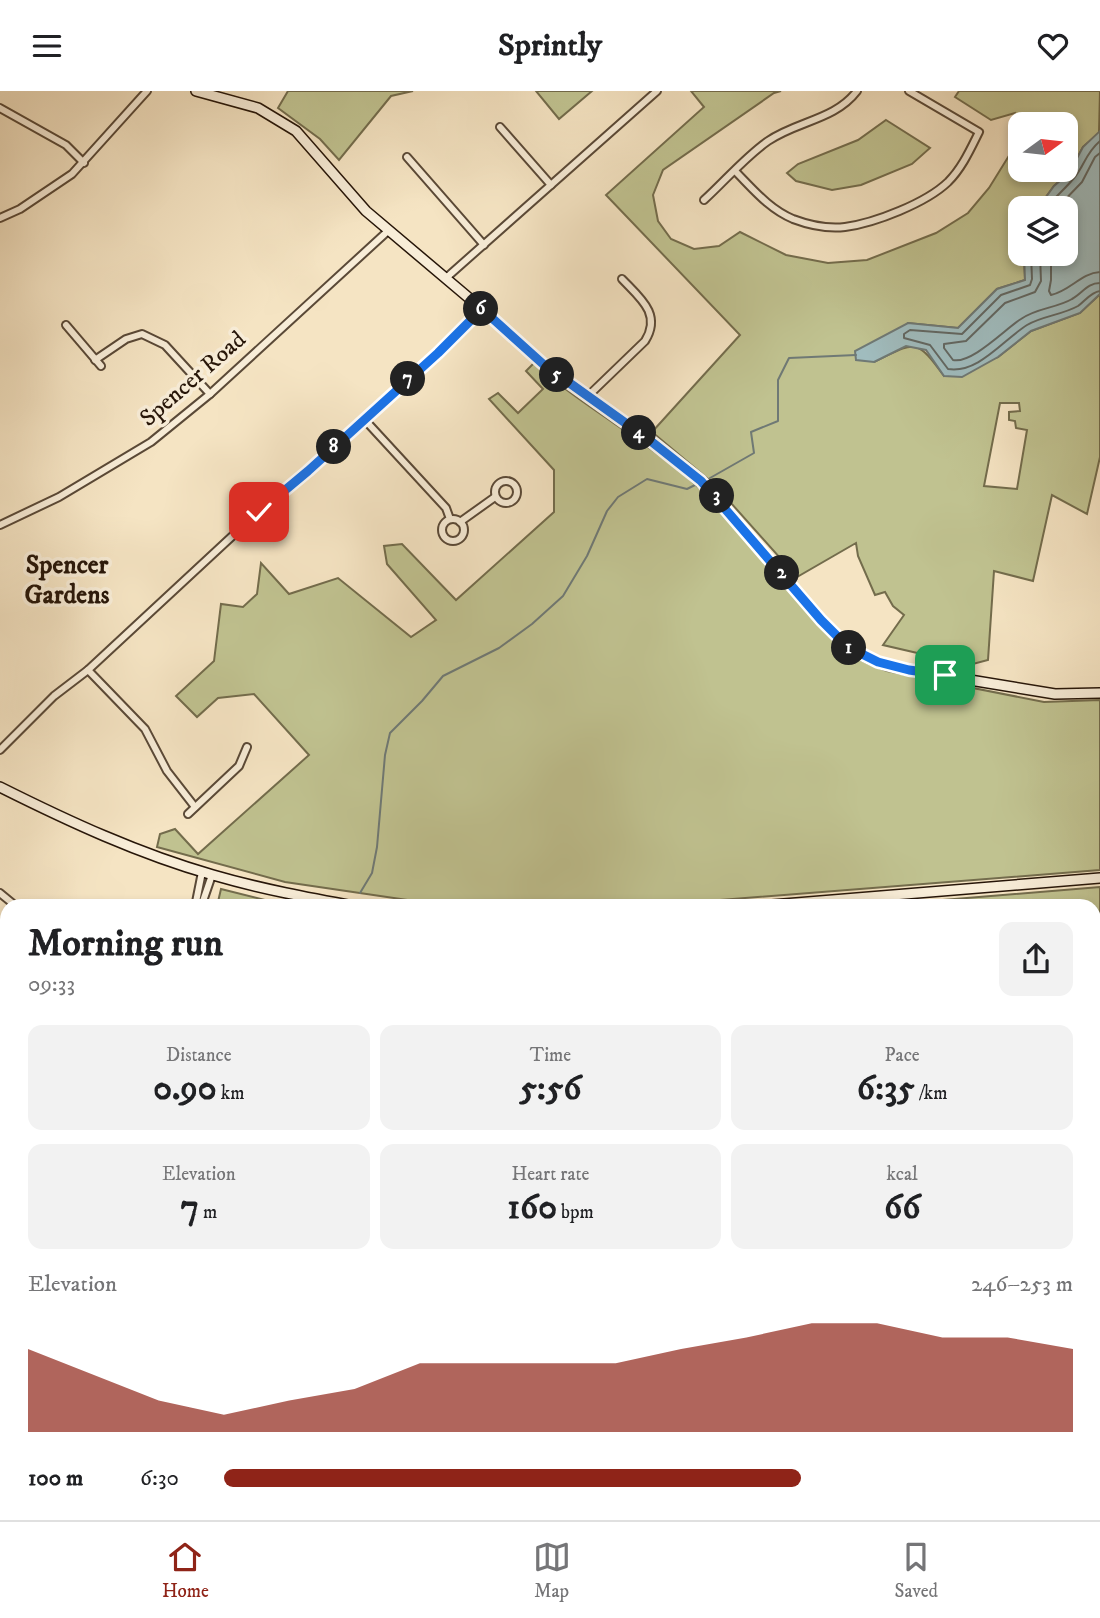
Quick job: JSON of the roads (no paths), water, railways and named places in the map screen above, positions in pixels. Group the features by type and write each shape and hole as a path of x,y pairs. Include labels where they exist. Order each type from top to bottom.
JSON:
{"street":[{"path":"0,218 38,197 83,163 147,91"},
{"path":"196,91 258,108 296,131 366,211 543,364 701,481 821,620 855,651 878,662 909,670 1039,692 1069,695 1100,693"},
{"path":"446,278 656,91"},
{"path":"704,200 765,143 780,133 841,108 857,91"},
{"path":"735,171 776,210 809,224 826,227 853,225 919,202 934,194 959,170 979,132 909,91"},
{"path":"0,108 66,145 83,163"},
{"path":"500,127 551,185"},
{"path":"407,157 484,245"},
{"name":"Spencer Road","path":"0,525 59,497 151,442 210,394 389,230"},
{"path":"588,396 650,334 651,314 622,279"},
{"path":"0,750 54,696 88,670 148,612 438,353 482,309"},
{"path":"66,325 101,366"},
{"path":"95,359 126,339 142,334 165,345 210,394"},
{"path":"363,419 446,509 450,519"},
{"path":"450,519 460,521 495,497"},
{"path":"450,519 442,526 442,532 444,537 453,542 458,540 464,531 460,521"},
{"path":"88,670 145,729 167,771 195,807"},
{"path":"188,814 239,766 247,747"},
{"path":"0,787 98,833 202,872 315,899"},
{"path":"197,899 202,872"},
{"path":"204,899 212,875"},
{"path":"840,899 1100,877"}],"water":[{"path":"1100,131 1100,294 1080,313 1031,331 998,357 962,377 944,376 926,350 906,346 874,362 856,360 855,351 908,323 958,328 997,289 1025,280 1024,266 1078,266 1078,196 1047,196 1059,182 1078,182 1078,156 1083,147"}],"waterway":[{"path":"710,478 754,453 751,432 778,421 778,380 789,358 856,355"},
{"path":"360,893 372,873 377,847 385,755 390,733 443,676 499,648 532,624 563,596 587,556 607,511 618,497 647,479 687,489 695,485"}],"district":[{"name":"Spencer Gardens","path":"67,580"}]}
